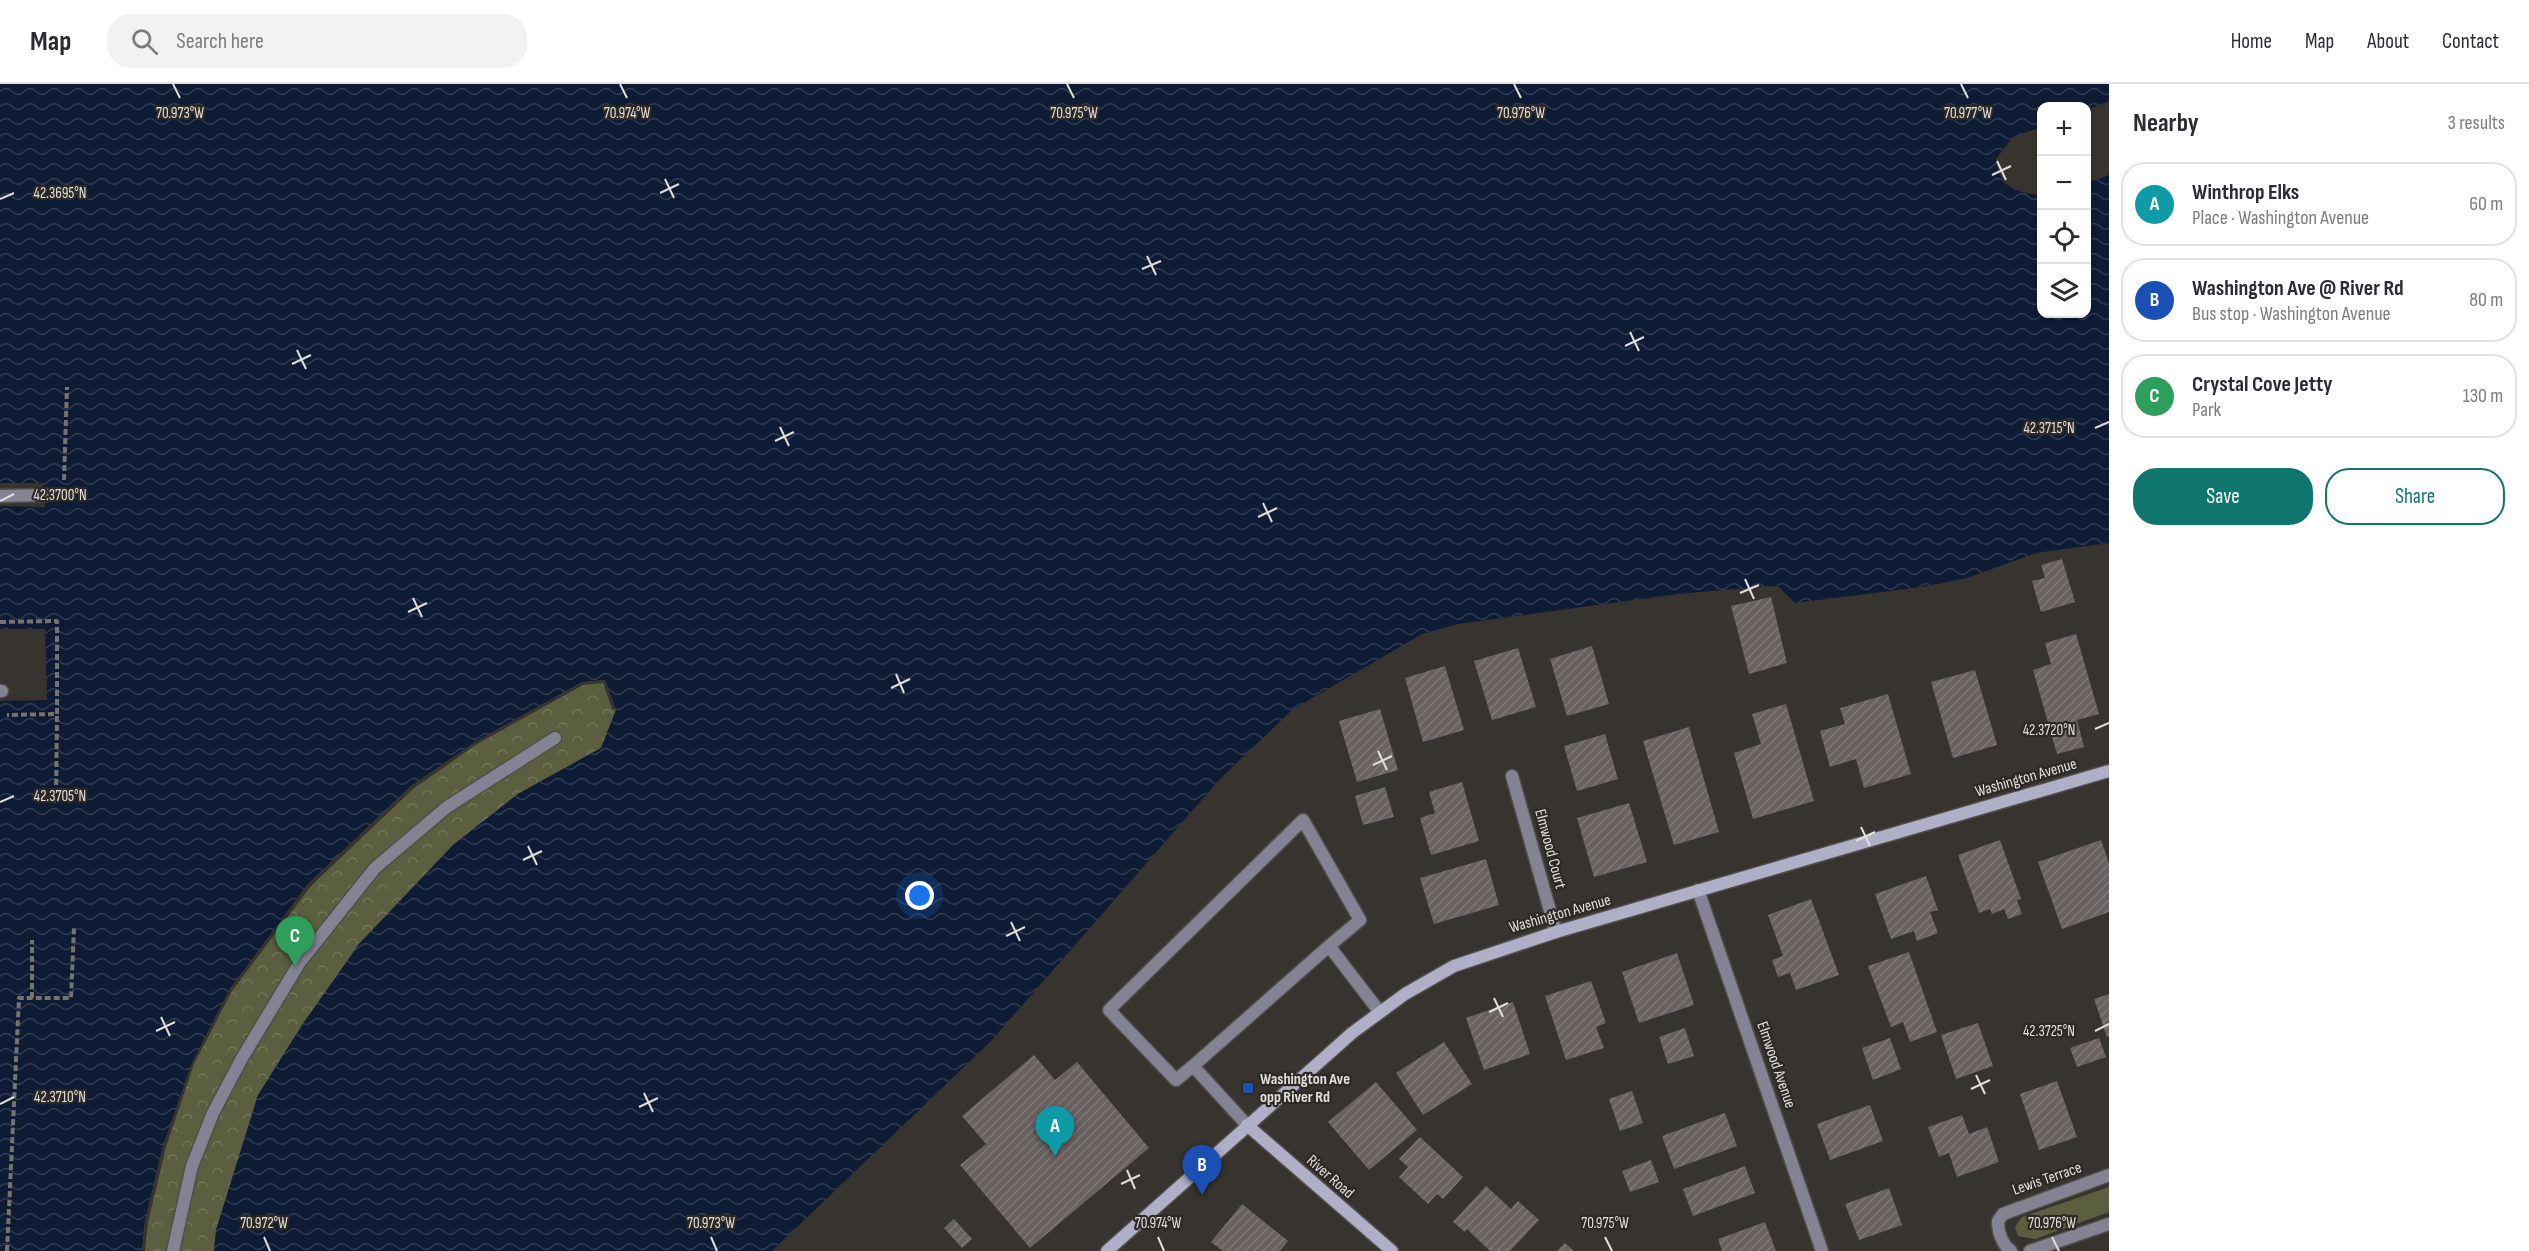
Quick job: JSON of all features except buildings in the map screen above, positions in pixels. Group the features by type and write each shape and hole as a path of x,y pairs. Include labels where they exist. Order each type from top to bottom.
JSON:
{"main road":[{"name":"Washington Avenue","path":"1107,1251 1378,1011 1418,985 1465,961 1698,890 2109,771"},
{"name":"River Road","path":"1247,1125 1392,1251"}],"street":[{"path":"0,496 47,495"},
{"path":"172,1251 192,1166 213,1113 242,1058 300,962 375,868 447,807 555,738"},
{"name":"Elmwood Court","path":"1512,776 1556,932"},
{"path":"1303,820 1360,920 1329,946 1176,1080 1109,1010 1303,820"},
{"name":"Elmwood Avenue","path":"1698,890 1822,1251"},
{"path":"1329,946 1378,1011"},
{"path":"1193,1066 1247,1125"},
{"name":"Lewis Terrace","path":"2011,1251 2002,1242 1998,1226 2003,1214 2109,1175"},
{"path":"2030,1251 2109,1224"}],"path":[{"path":"0,622 57,621 57,803"},
{"path":"0,715 57,714"},
{"path":"7,1251 19,998 71,998 74,928"},
{"path":"32,940 32,998"}],"green space":[{"path":"605,680 616,710 601,748 518,794 453,845 359,944 258,1095 216,1230 214,1251 142,1251 145,1221 163,1146 192,1063 230,989 308,884 411,786 475,742 583,682"},
{"path":"2109,1187 2109,1212 2035,1239 2018,1236 2015,1227 2022,1217"}],"water":[{"path":"0,84 2109,84 2109,101 2091,108 2091,102 2037,102 2037,128 2013,137 1996,159 2001,176 2010,187 2037,194 2037,318 2091,318 2091,182 2109,175 2109,543 2036,553 1967,578 1922,587 1795,603 1779,587 1770,586 1678,594 1458,624 1422,634 1292,710 1220,779 991,1041 772,1251 214,1251 216,1230 258,1095 302,1025 359,944 453,845 518,794 601,748 616,710 605,680 582,682 475,742 411,786 308,884 230,989 192,1063 163,1146 145,1221 142,1251 0,1251 0,701 47,700 45,629 0,629 0,506 45,507 43,483 0,483"}],"pier":[{"path":"605,680 616,710 612,709 603,683 583,685 477,744 413,789 311,886 232,991 194,1064 166,1147 148,1222 145,1251 142,1251 145,1221 163,1146 192,1063 230,989 308,884 411,786 475,742 583,682"}],"place":[{"name":"Crystal Cove Jetty","path":"295,966"},
{"name":"Washington Ave opp River Rd","path":"1248,1088"},
{"name":"Winthrop Elks","path":"1055,1156"},
{"name":"Washington Ave @ River Rd","path":"1202,1195"}]}
